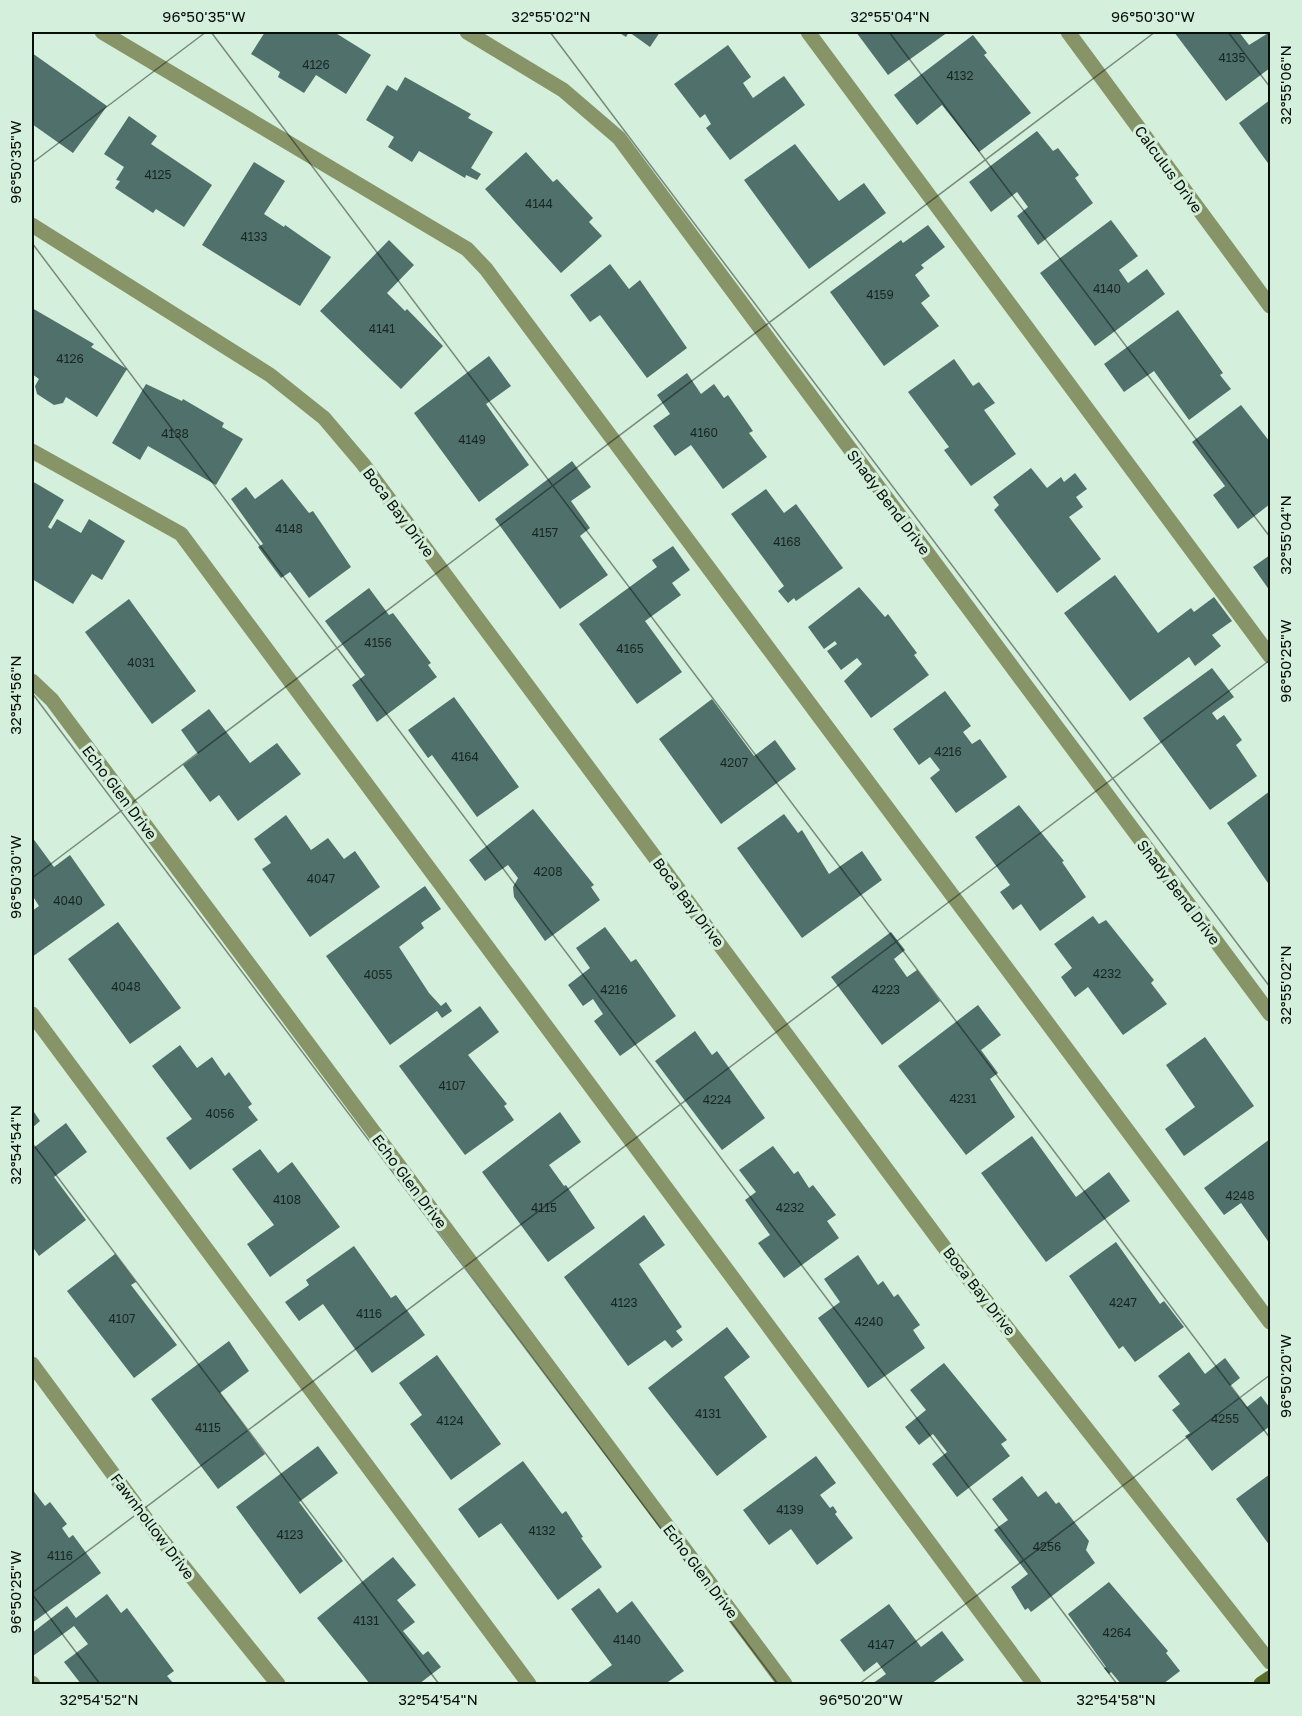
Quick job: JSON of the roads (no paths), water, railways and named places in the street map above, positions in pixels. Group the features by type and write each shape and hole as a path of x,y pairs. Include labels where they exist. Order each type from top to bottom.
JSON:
{"main road":[{"path":"1261,1684 1270,1678"}],"street":[{"path":"102,32 466,249 486,268 1270,1322"},
{"name":"Shady Bend Drive","path":"467,32 563,90 619,138 1270,1014"},
{"path":"808,32 1270,656"},
{"name":"Calculus Drive","path":"1068,32 1270,306"},
{"name":"Boca Bay Drive","path":"32,225 270,375 331,426 378,483 954,1259 1270,1662"},
{"path":"32,451 181,534 1034,1684"},
{"name":"Echo Glen Drive","path":"32,681 52,700 785,1684"},
{"path":"32,1014 529,1684"},
{"name":"Fawnhollow Drive","path":"32,1364 158,1535 278,1684"}]}
